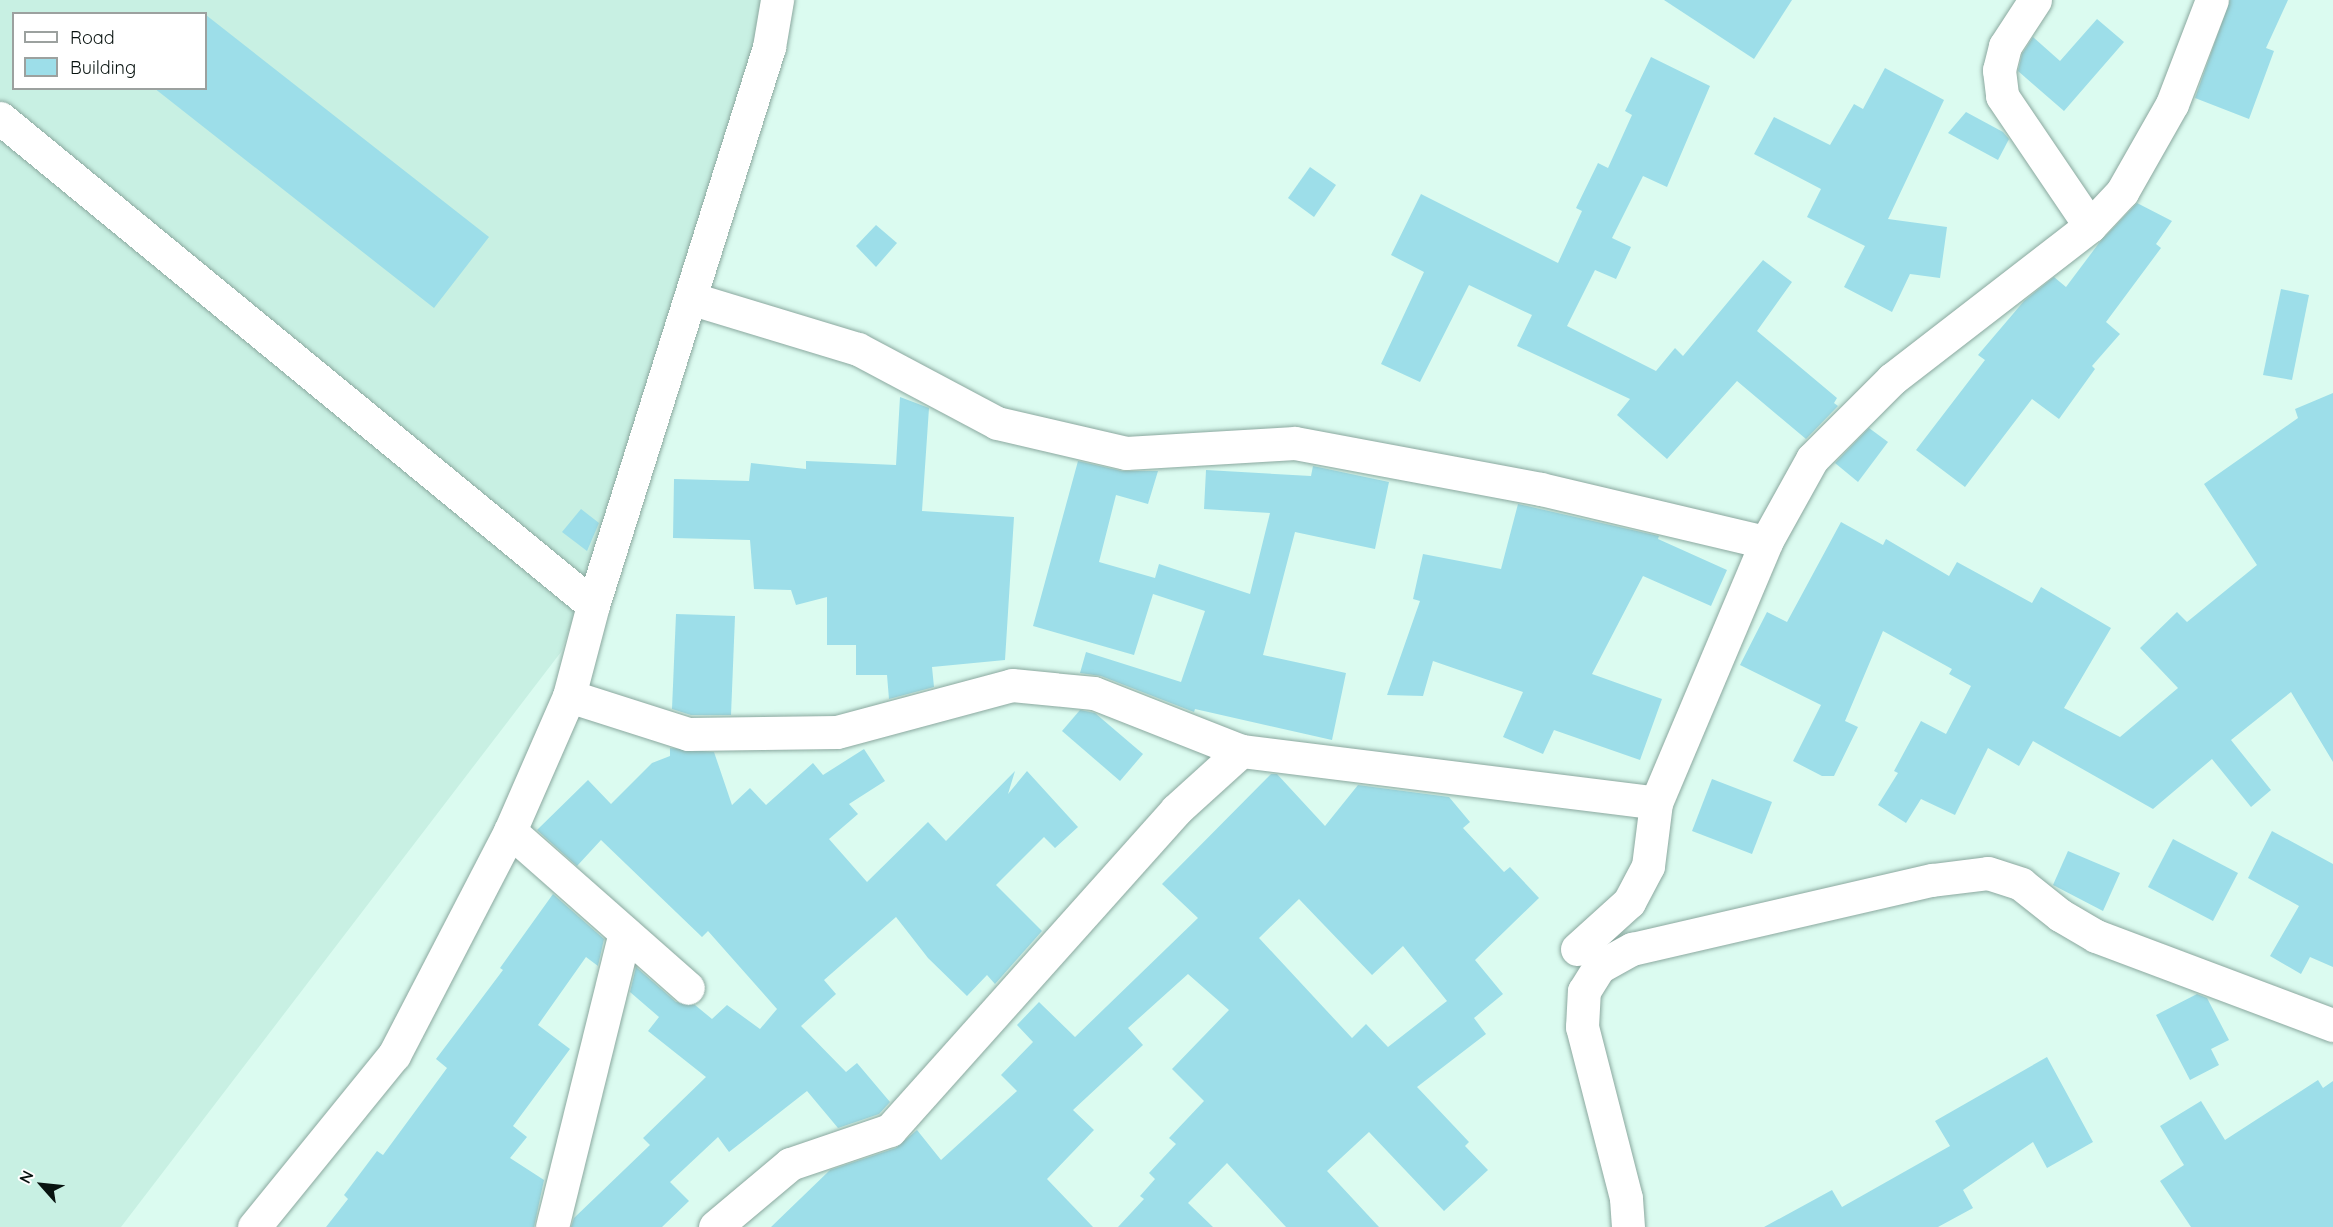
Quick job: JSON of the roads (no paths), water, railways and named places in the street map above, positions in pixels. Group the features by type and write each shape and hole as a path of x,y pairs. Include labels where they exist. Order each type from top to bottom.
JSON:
{"street":[{"path":"254,1227 394,1055 510,831 569,696 593,605 693,299 769,47 777,0"},
{"path":"2035,0 2005,46 1999,70 2002,96 2090,226"},
{"path":"1577,949 1629,902 1648,866 1656,803 1766,542 1812,459 1892,379 2090,226 2121,192 2172,104 2212,0"},
{"path":"0,118 593,605"},
{"path":"693,299 858,350 997,423 1126,453 1294,443 1541,489 1766,542"},
{"path":"569,696 688,734 837,732 1012,685 1094,693 1241,752 1656,803"},
{"path":"715,1227 790,1164 890,1130 1176,810 1241,752"},
{"path":"510,831 688,988"},
{"path":"1628,1227 1626,1198 1582,1028 1584,991 1599,967 1632,949 1932,880 1988,873 2021,884 2060,915 2096,936 2333,1025"},
{"path":"552,1227 625,933"}]}
